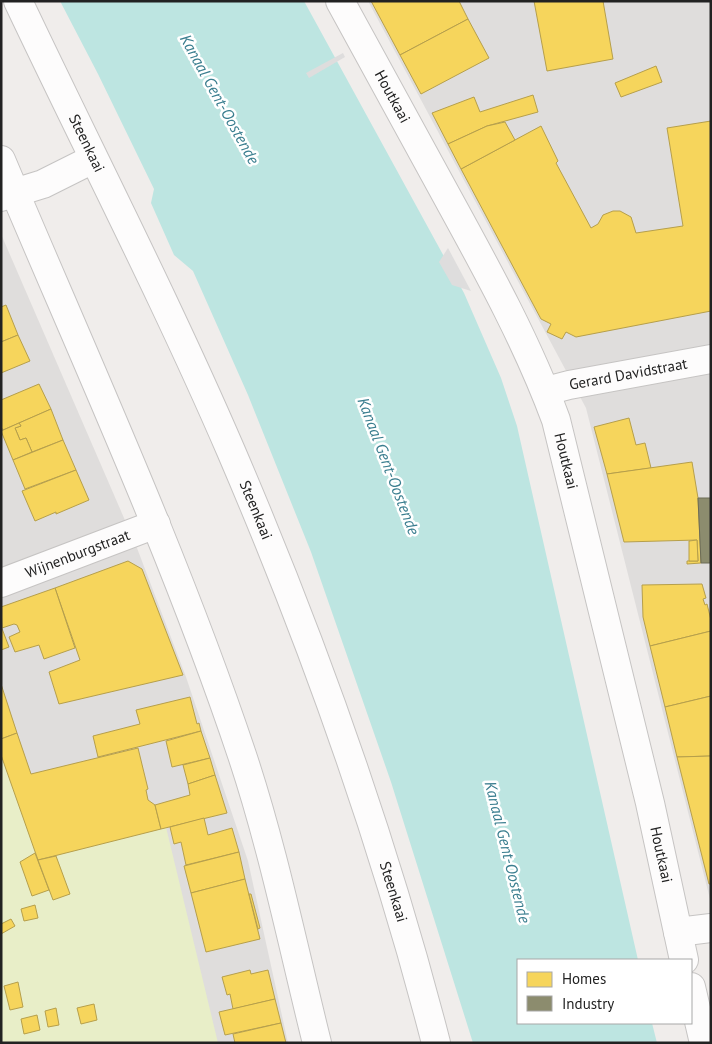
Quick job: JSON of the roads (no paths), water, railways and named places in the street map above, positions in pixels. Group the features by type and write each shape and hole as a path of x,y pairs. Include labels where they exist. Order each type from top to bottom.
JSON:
{"street":[{"name":"Steenkaai","path":"18,1 93,159 150,273 222,431 282,575 335,717 379,849 424,996 436,1043"},
{"name":"Houtkaai","path":"340,1 480,256 518,330 546,391 559,430 647,794 684,959"},
{"path":"8,195 52,180 93,159"},
{"path":"1,160 8,195 156,524 210,663 243,758 271,857 316,1043"},
{"name":"Gerard Davidstraat","path":"546,391 569,385 711,359"},
{"name":"Wijnenburgstraat","path":"1,583 156,524"},
{"path":"678,932 711,928"},
{"path":"692,991 704,1043"}],"water":[{"name":"Kanaal Gent-Oostende","path":"60,1 304,1 464,293 501,378 517,426 638,959 517,959 517,1024 652,1024 657,1043 473,1043 391,782 311,552 248,395 193,271 174,255 151,203 154,189"}]}
